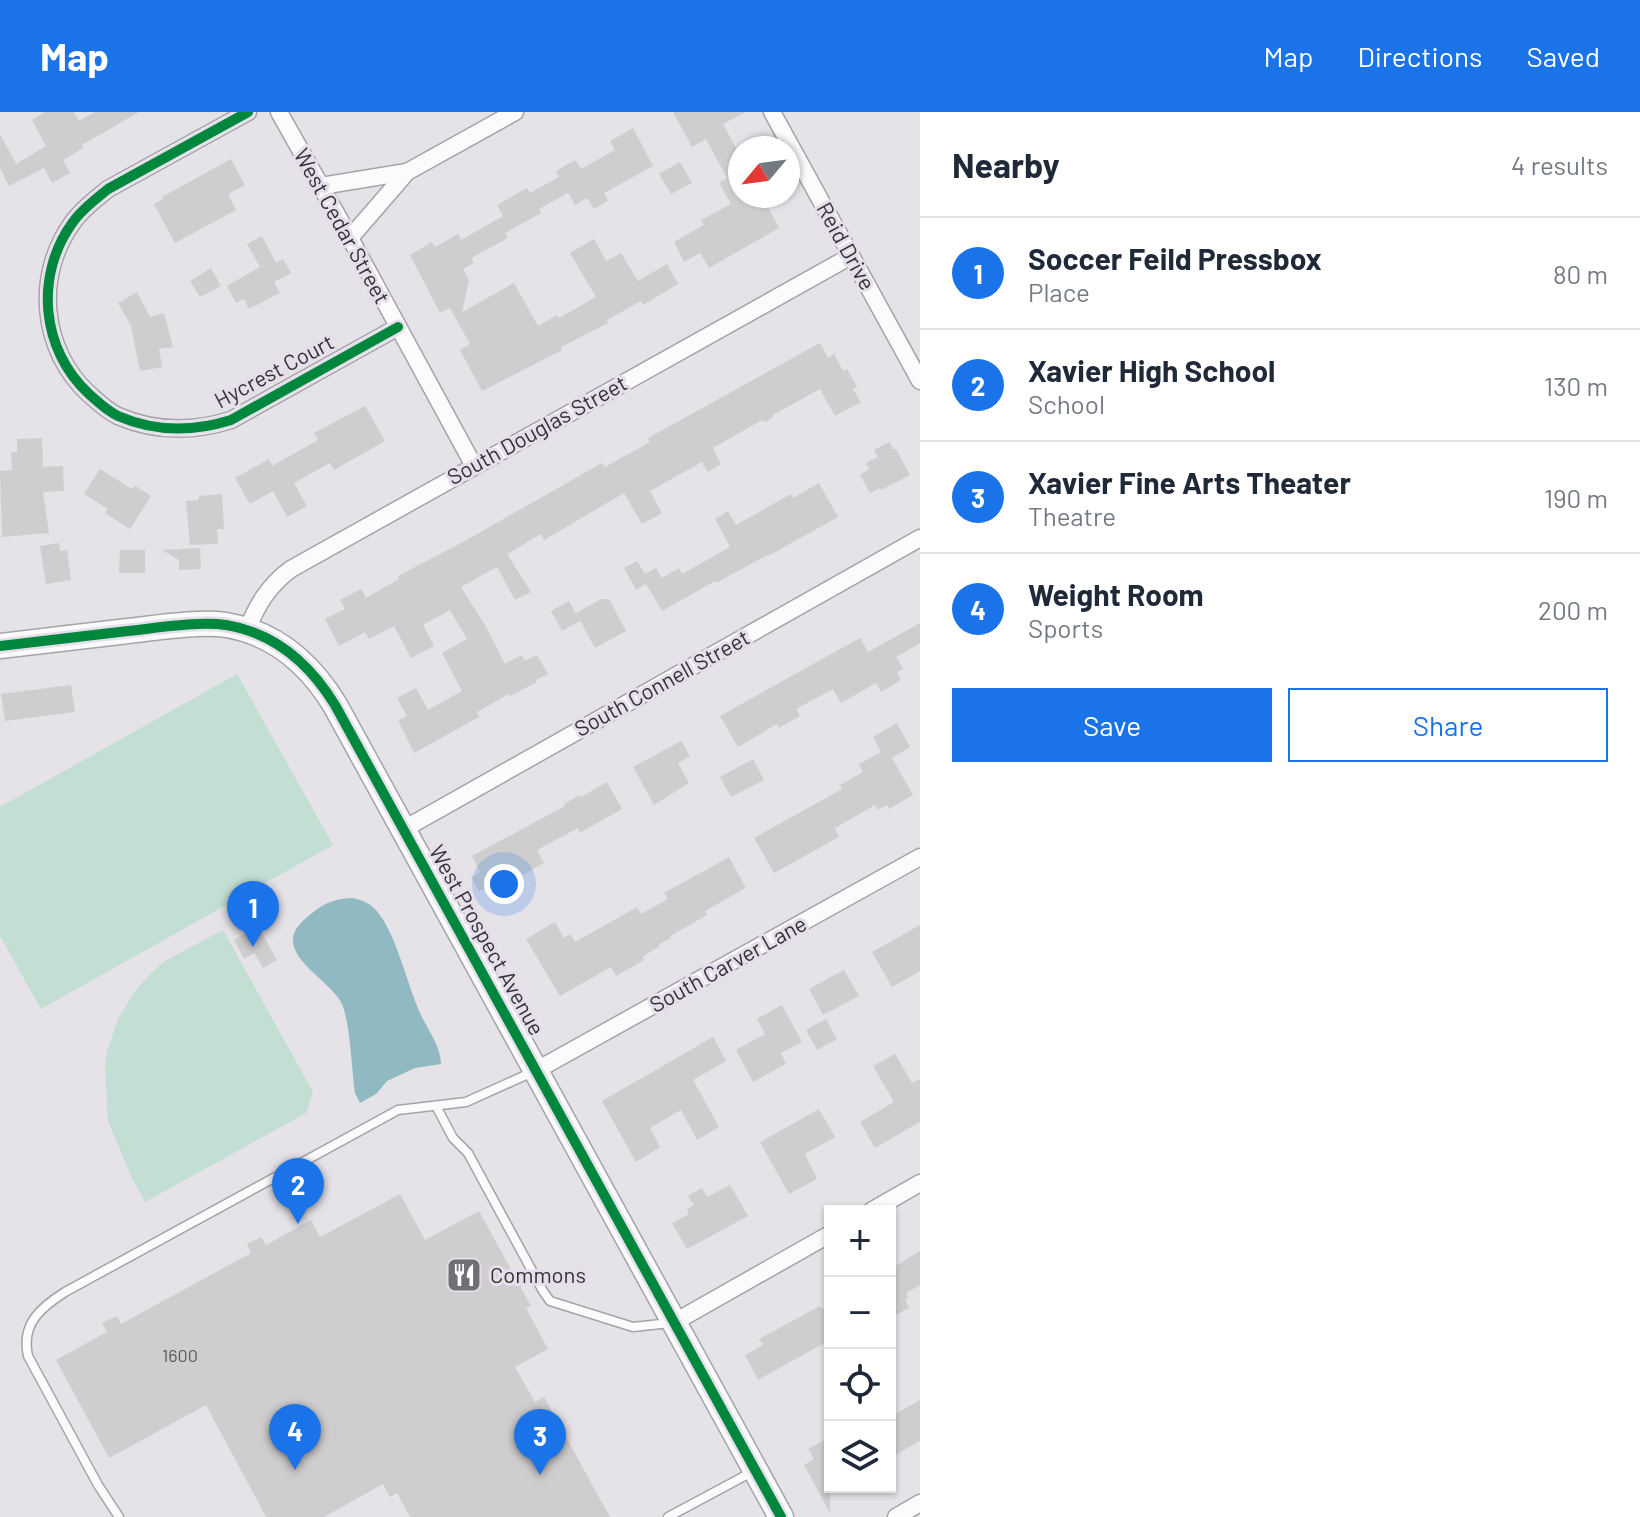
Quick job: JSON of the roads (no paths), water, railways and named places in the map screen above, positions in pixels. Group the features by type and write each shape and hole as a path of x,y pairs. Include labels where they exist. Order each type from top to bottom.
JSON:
{"main road":[{"name":"West Prospect Avenue","path":"0,646 177,626 224,624 277,643 308,667 335,705 781,1517"}],"street":[{"name":"Hycrest Court","path":"248,112 108,189 73,222 55,257 47,294 51,330 68,370 98,403 116,415 154,427 194,429 231,420 398,327"},
{"name":"West Cedar Street","path":"279,112 474,466"},
{"path":"321,186 407,172 515,112"},
{"name":"Reid Drive","path":"772,112 920,381"},
{"path":"350,238 407,172"},
{"name":"South Douglas Street","path":"247,630 267,591 291,569 851,256"},
{"name":"South Connell Street","path":"404,829 920,538"},
{"name":"South Carver Lane","path":"535,1071 920,857"},
{"path":"882,1205 920,1183"},
{"path":"673,1323 824,1237"},
{"path":"896,1517 920,1503"}],"lane":[{"path":"119,1517 98,1485 28,1356 27,1331 45,1305 398,1110 466,1102 535,1071"},
{"path":"436,1106 453,1138 468,1153 550,1301 633,1327 673,1323"},
{"path":"668,1517 756,1470"}],"water":[{"path":"353,898 371,905 385,924 420,1013 436,1044 441,1064 415,1068 387,1081 376,1094 360,1103 355,1093 349,1033 341,1002 304,963 293,942 295,931 316,910 332,901"}],"place":[{"name":"Soccer Feild Pressbox","path":"253,947"},
{"name":"Xavier High School","path":"298,1224"},
{"name":"Commons","path":"464,1275"},
{"name":"Weight Room","path":"295,1470"},
{"name":"Xavier Fine Arts Theater","path":"540,1475"}]}
